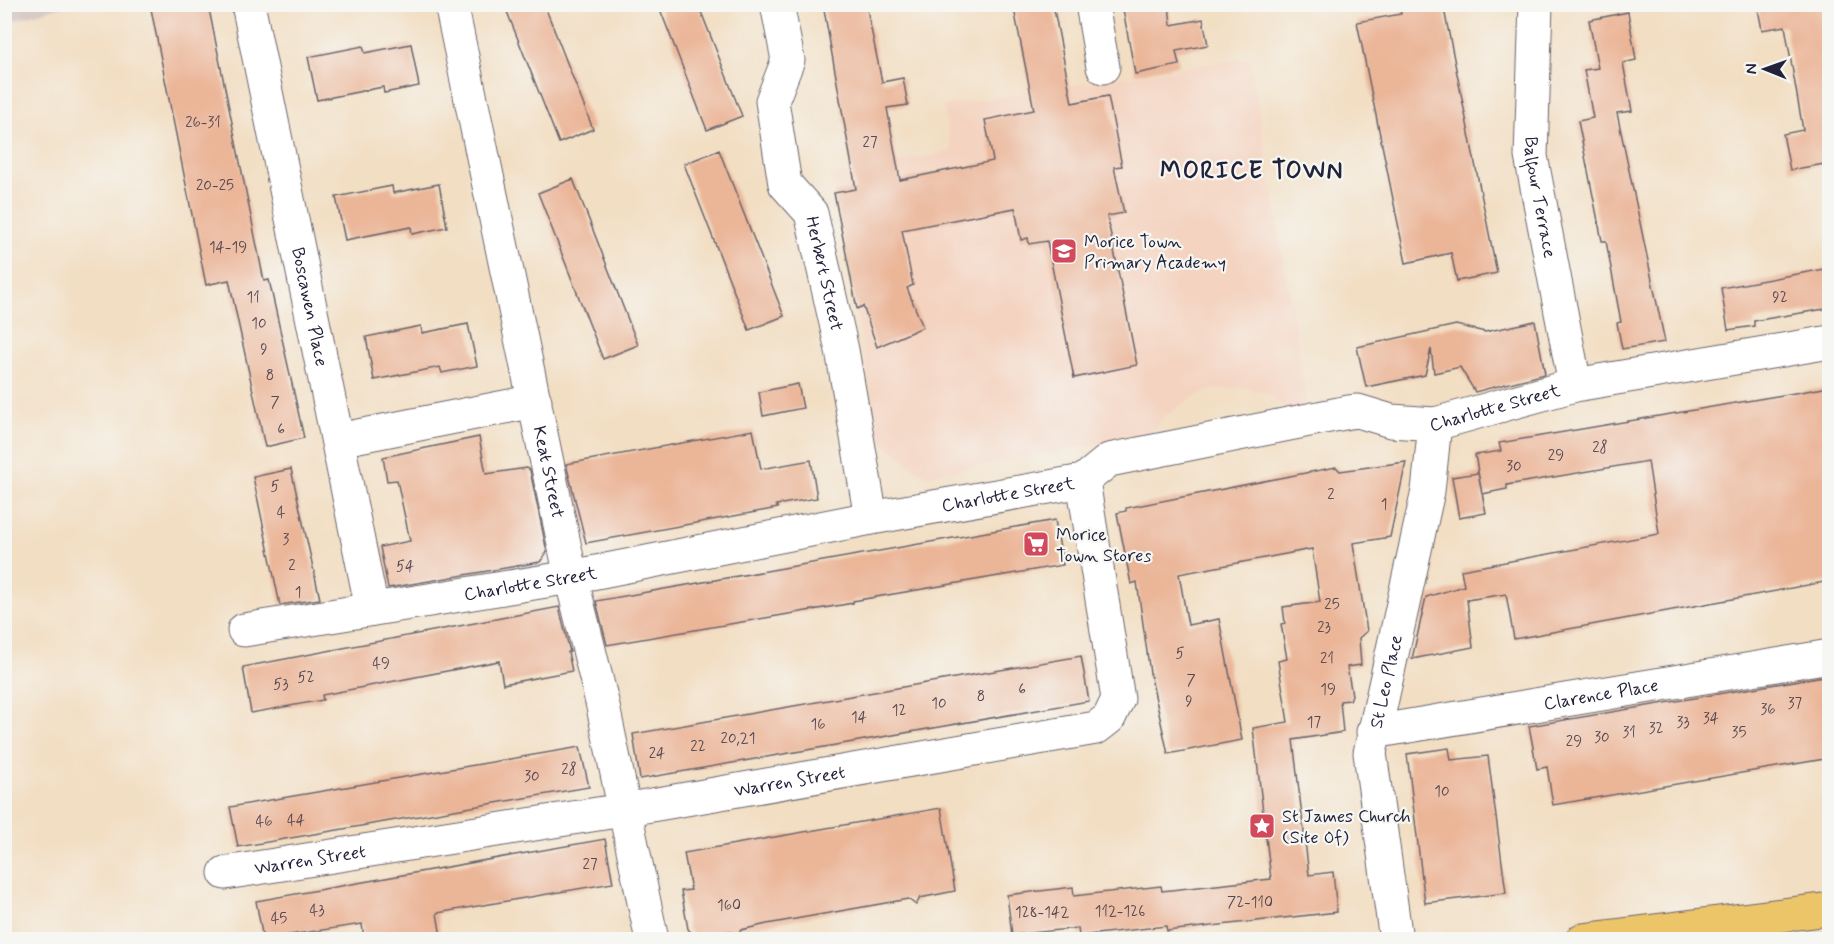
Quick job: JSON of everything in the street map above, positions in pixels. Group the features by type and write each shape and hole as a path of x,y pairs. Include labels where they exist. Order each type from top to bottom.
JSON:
{"main road":[{"path":"1582,939 1830,909"}],"street":[{"name":"Boscawen Place","path":"248,4 372,609"},
{"name":"Keat Street","path":"451,4 571,577 602,702 651,939"},
{"name":"Herbert Street","path":"777,4 788,60 772,101 785,184 811,213 842,350 871,518"},
{"path":"1092,4 1103,67"},
{"name":"Balfour Terrace","path":"1536,4 1531,156 1575,386"},
{"name":"Charlotte Street","path":"244,630 571,577 871,518 1083,481 1109,460 1349,412 1358,411 1391,421 1435,424 1575,386 1830,342"},
{"path":"338,440 535,401"},
{"name":"St Leo Place","path":"1396,939 1370,753 1428,491 1435,424"},
{"name":"Warren Street","path":"225,873 623,810 1096,728 1109,718 1118,699 1083,481"},
{"name":"Clarence Place","path":"1373,732 1830,656"}],"shaded area":[{"path":"5,4 66,4 66,5 5,23"},
{"name":"Morice Town Primary Academy","path":"1250,57 1308,405 1287,410 1267,393 1246,388 1215,389 1192,397 1164,417 1149,435 925,476 880,440 832,176 952,151 943,106"}],"building":[{"path":"150,4 208,4 264,281 269,280 304,438 265,447 229,280 206,285"},
{"path":"504,4 544,4 593,129 559,143"},
{"path":"658,4 698,4 742,116 707,130"},
{"path":"823,4 866,4 882,82 903,78 908,105 887,108 900,180 993,161 985,120 1034,110 1013,4 1053,4 1072,103 1108,96 1122,166 1114,167 1124,213 1107,216 1137,365 1074,378 1047,241 1029,244 1028,238 1021,240 1015,208 902,230 913,285 907,288 923,327 877,347 863,306 857,309 834,193 856,189"},
{"path":"1122,4 1169,4 1171,25 1203,19 1208,45 1176,51 1179,65 1135,74"},
{"path":"1399,4 1443,4 1497,273 1457,281 1451,253 1406,263 1357,22 1401,14"},
{"path":"1757,4 1830,4 1830,18 1824,19 1830,51 1830,163 1790,170 1783,134 1803,130 1785,26 1762,30"},
{"path":"1628,12 1636,60 1623,63 1632,111 1617,113 1665,342 1622,349 1617,323 1621,322 1606,241 1602,241 1578,121 1593,118 1584,70 1598,68 1589,20"},
{"path":"411,44 419,86 384,93 383,87 317,100 308,57 363,46 365,53"},
{"path":"719,150 784,316 749,330 684,164"},
{"path":"573,179 638,345 603,359 538,193"},
{"path":"439,184 447,227 412,234 411,227 345,240 336,197 392,186 393,193"},
{"path":"1830,268 1830,308 1754,321 1754,326 1728,330 1721,288"},
{"path":"1535,321 1545,374 1475,392 1460,367 1434,373 1431,349 1425,375 1366,387 1357,347 1456,325 1485,332"},
{"path":"468,324 477,366 442,373 440,367 374,380 366,337 421,326 422,333"},
{"path":"798,384 803,408 763,416 759,392"},
{"path":"1830,387 1830,581 1514,639 1506,594 1467,600 1473,647 1412,659 1426,597 1464,586 1461,570 1659,534 1648,461 1507,485 1507,489 1482,494 1475,455 1501,451 1499,443"},
{"path":"753,430 761,469 811,460 817,498 776,505 778,508 586,543 566,464"},
{"path":"479,437 486,474 527,468 530,470 547,552 540,562 388,588 380,547 410,541 397,480 387,481 383,457"},
{"path":"1406,462 1390,537 1353,543 1367,631 1359,638 1361,665 1347,667 1352,695 1350,700 1340,701 1343,732 1293,740 1309,875 1333,872 1337,912 1167,931 1166,926 1079,936 1078,928 1012,935 1007,895 1073,887 1074,896 1161,886 1162,891 1271,879 1253,728 1288,722 1278,661 1287,659 1281,624 1285,623 1283,607 1320,602 1312,549 1179,574 1188,625 1219,619 1242,740 1168,754 1150,673 1137,582 1131,584 1117,513 1126,511 1126,508 1336,467 1340,471"},
{"path":"291,469 320,599 280,605 253,477"},
{"path":"1478,473 1486,513 1459,518 1452,477"},
{"path":"1055,520 1063,565 853,601 853,603 607,645 596,601"},
{"path":"559,607 570,652 568,652 572,671 503,684 499,661 322,695 323,700 251,713 243,667"},
{"path":"1081,656 1089,701 640,779 633,734"},
{"path":"1830,675 1830,758 1553,805 1547,767 1537,769 1529,726"},
{"path":"580,747 589,787 238,847 230,807"},
{"path":"1449,748 1451,760 1488,756 1506,893 1425,903 1407,754"},
{"path":"941,808 955,891 920,898 916,905 908,899 767,924 741,930 737,936 730,931 697,939 688,929 681,891 691,890 684,853"},
{"path":"605,839 613,883 437,913 441,937 364,939 362,924 263,939 256,901"}],"place":[{"name":"Morice Town Primary Academy","path":"1064,251"},
{"name":"Morice Town Stores","path":"1036,544"},
{"name":"St James Church (Site Of)","path":"1262,826"}],"district":[{"name":"MORICE TOWN","path":"1252,170"}]}
